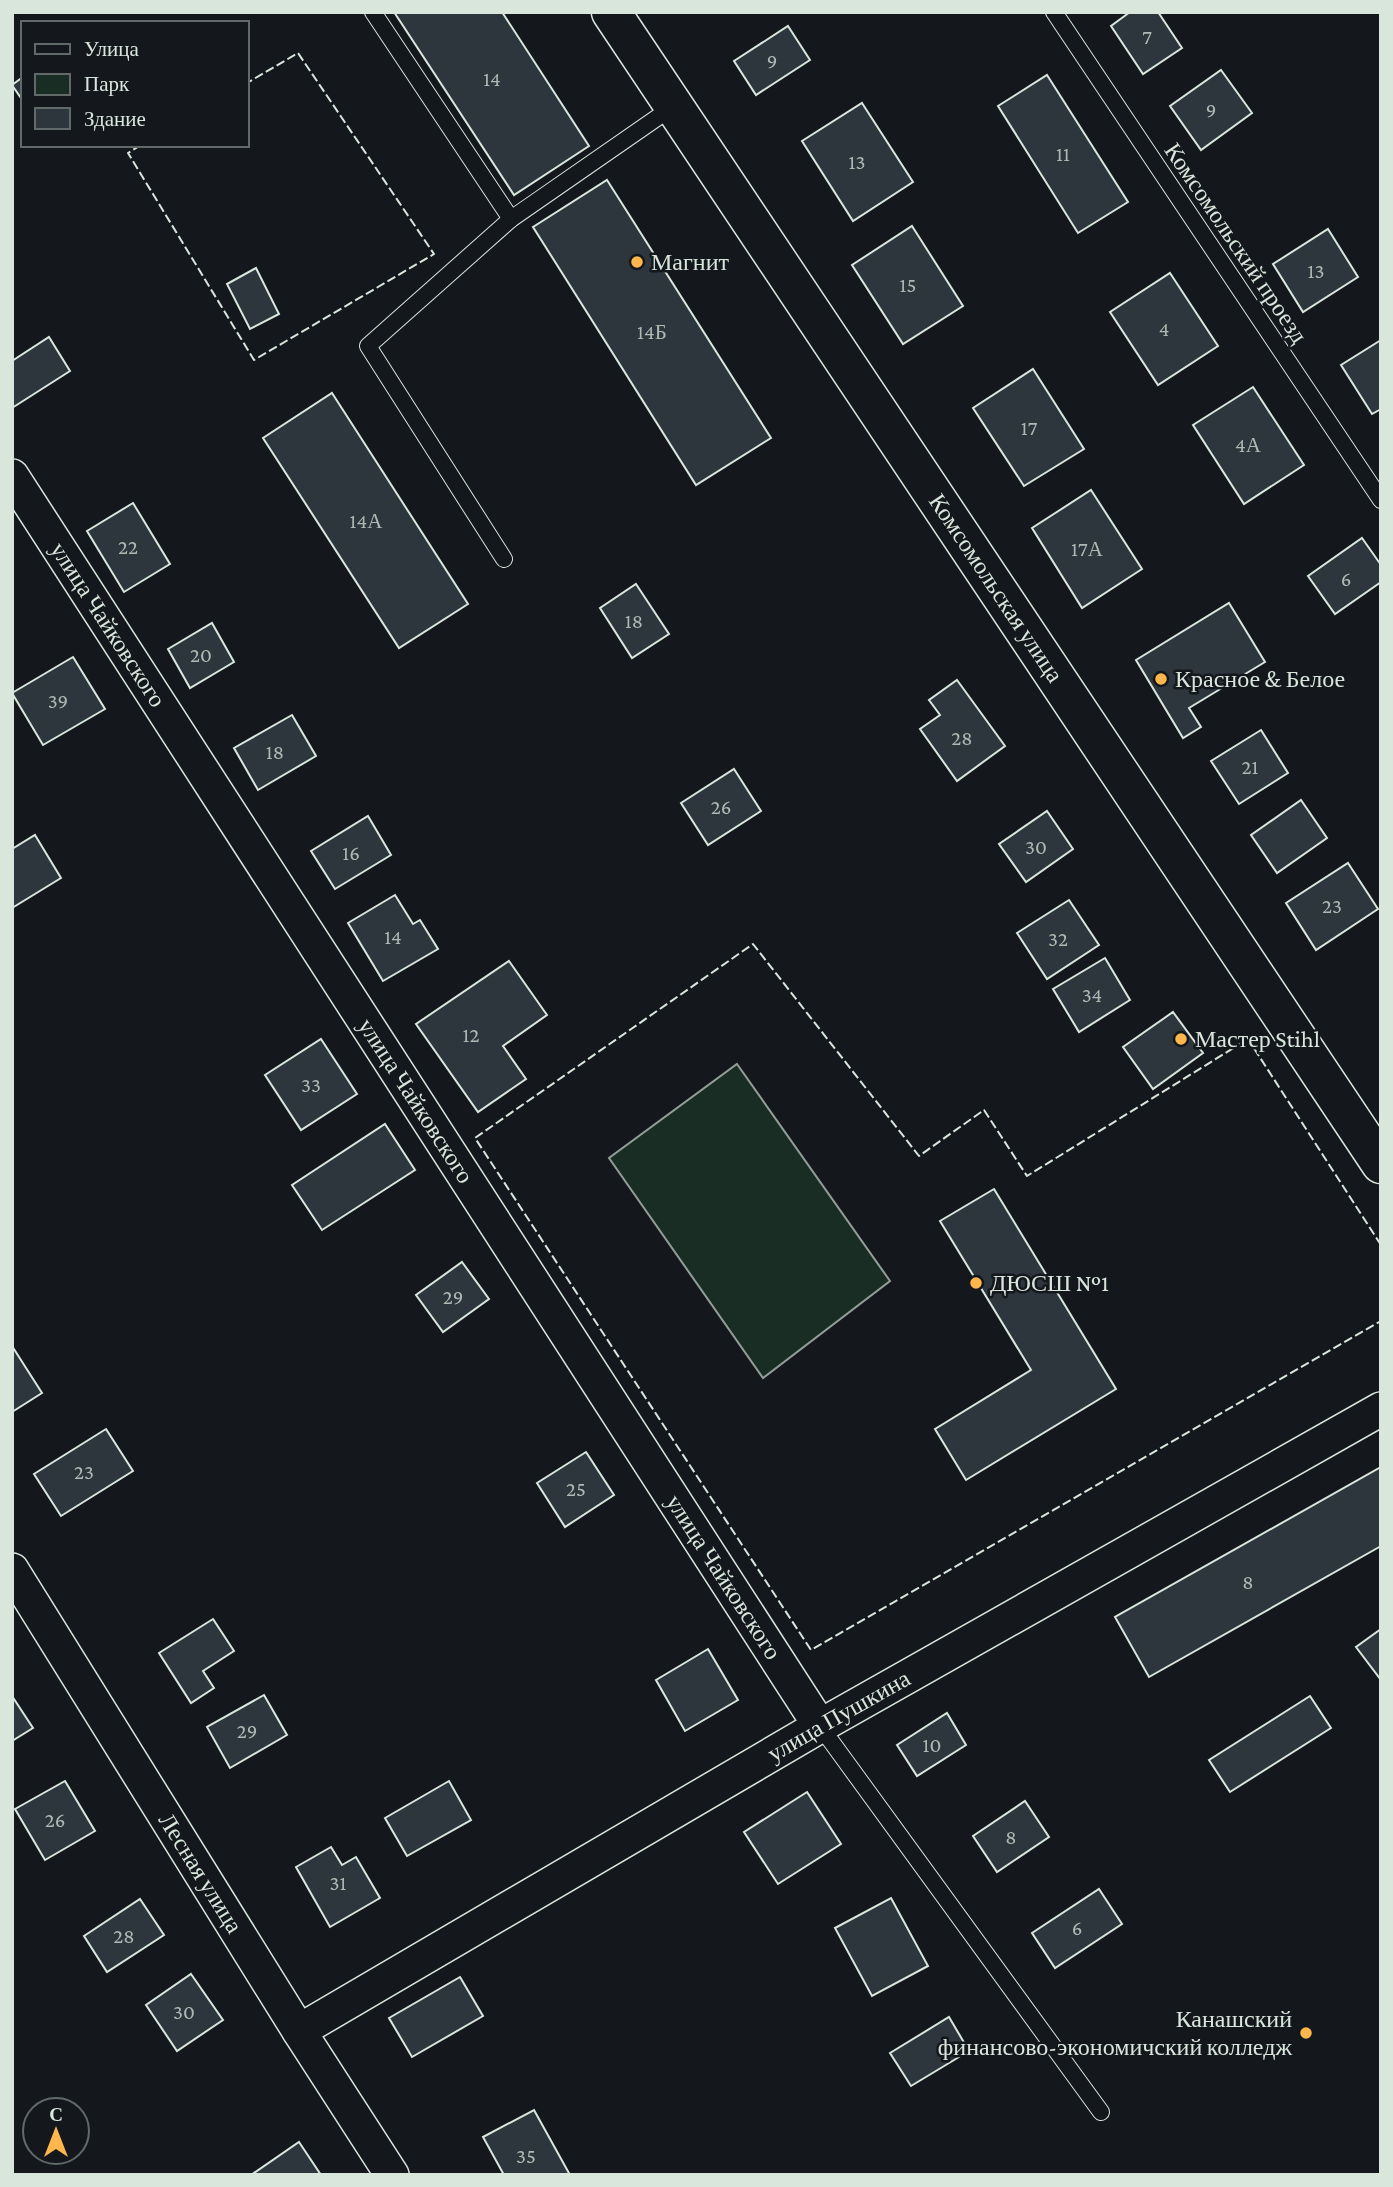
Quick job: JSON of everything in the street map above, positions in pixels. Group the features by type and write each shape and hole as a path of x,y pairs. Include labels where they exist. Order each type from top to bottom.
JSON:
{"main road":[{"name":"Комсомольская улица","path":"611,12 1381,1164"}],"street":[{"name":"улица Чайковского","path":"12,477 820,1726"},
{"name":"улица Пушкина","path":"299,2031 820,1726 1381,1409"},
{"name":"Лесная улица","path":"12,1570 299,2031 392,2175"}],"lane":[{"path":"373,12 511,219"},
{"name":"Комсомольский проезд","path":"1054,12 1381,500"},
{"path":"503,559 368,346 511,219 674,106"},
{"path":"820,1726 1101,2112"}],"green space":[{"path":"737,1064 890,1281 763,1378 609,1158"}],"building":[{"path":"394,12 502,12 589,146 514,195"},
{"path":"1130,12 1158,12 1182,48 1143,74 1111,26"},
{"path":"788,26 810,60 756,95 734,61"},
{"path":"1221,70 1252,113 1201,150 1170,106"},
{"path":"1047,75 1128,202 1078,233 998,106"},
{"path":"21,78 21,98 12,85"},
{"path":"862,103 913,182 853,221 802,141"},
{"path":"607,180 771,438 696,485 533,227"},
{"path":"912,226 963,306 903,344 852,265"},
{"path":"1328,229 1358,277 1303,312 1273,264"},
{"path":"256,268 279,314 250,329 227,284"},
{"path":"1170,273 1218,346 1158,385 1110,312"},
{"path":"49,337 70,371 12,408 12,361"},
{"path":"1381,340 1381,409 1372,414 1341,365"},
{"path":"1033,369 1084,449 1024,486 973,408"},
{"path":"1253,387 1304,465 1244,504 1193,425"},
{"path":"332,393 468,604 399,648 263,438"},
{"path":"1091,490 1142,569 1082,608 1032,528"},
{"path":"133,503 170,564 124,592 87,531"},
{"path":"1362,538 1381,565 1381,582 1335,614 1308,576"},
{"path":"636,584 669,634 632,658 600,608"},
{"path":"1229,603 1265,662 1189,708 1201,727 1183,738 1136,660"},
{"path":"212,623 234,662 190,688 168,649"},
{"path":"73,657 105,709 43,745 12,693"},
{"path":"957,680 1005,746 957,781 920,729 940,715 929,700"},
{"path":"292,715 316,756 258,790 234,748"},
{"path":"1261,730 1288,773 1239,804 1211,761"},
{"path":"734,769 761,811 708,845 681,803"},
{"path":"1301,800 1327,838 1277,873 1251,835"},
{"path":"1047,811 1073,849 1026,882 999,844"},
{"path":"368,816 391,855 335,889 311,851"},
{"path":"35,835 61,878 12,908 12,849"},
{"path":"1348,863 1378,909 1316,950 1286,903"},
{"path":"395,895 413,924 420,920 438,949 383,981 348,923"},
{"path":"1069,900 1099,945 1047,979 1017,933"},
{"path":"1105,958 1130,1000 1079,1032 1053,989"},
{"path":"509,961 547,1015 503,1046 526,1079 478,1112 416,1024"},
{"path":"1173,1012 1203,1053 1153,1089 1123,1047"},
{"path":"321,1039 357,1094 301,1130 265,1075"},
{"path":"385,1124 415,1170 322,1230 292,1185"},
{"path":"994,1189 1116,1389 966,1480 935,1429 1031,1370 940,1221"},
{"path":"462,1262 489,1299 443,1332 416,1295"},
{"path":"12,1346 42,1393 12,1412"},
{"path":"106,1429 133,1471 61,1516 34,1474"},
{"path":"586,1452 614,1495 565,1527 537,1483"},
{"path":"1381,1467 1381,1546 1149,1677 1115,1617"},
{"path":"213,1619 234,1651 203,1671 214,1688 191,1703 159,1653"},
{"path":"1381,1629 1381,1680 1356,1647"},
{"path":"708,1649 738,1700 685,1731 656,1680"},
{"path":"264,1695 287,1735 230,1768 207,1727"},
{"path":"12,1696 33,1728 12,1741"},
{"path":"1310,1696 1331,1728 1230,1792 1209,1760"},
{"path":"947,1713 966,1745 917,1776 897,1745"},
{"path":"65,1781 95,1831 45,1860 15,1809"},
{"path":"449,1781 471,1820 407,1856 385,1818"},
{"path":"807,1792 841,1844 778,1884 744,1832"},
{"path":"1025,1801 1049,1837 997,1872 973,1836"},
{"path":"331,1847 342,1865 356,1857 380,1898 330,1927 296,1867"},
{"path":"1099,1889 1122,1924 1055,1968 1032,1933"},
{"path":"891,1898 928,1966 872,1996 835,1928"},
{"path":"140,1899 164,1935 107,1972 84,1936"},
{"path":"191,1974 223,2020 177,2051 146,2005"},
{"path":"460,1977 483,2016 412,2057 389,2018"},
{"path":"949,2017 969,2051 911,2086 890,2053"},
{"path":"534,2110 570,2175 504,2175 483,2137"},
{"path":"299,2142 321,2175 251,2175"}],"fence":[{"path":"138,147 128,153 254,360 434,254 298,53 248,82"},
{"path":"1381,1245 1248,1039 1027,1176 984,1110 919,1156 753,944 475,1138 811,1650 1381,1321"}],"place":[{"name":"Магнит","path":"637,262"},
{"name":"Красное & Белое","path":"1161,679"},
{"name":"Мастер Stihl","path":"1181,1039"},
{"name":"ДЮСШ №1","path":"976,1283"},
{"name":"Канашский финансово-экономичский колледж","path":"1306,2033"}]}
